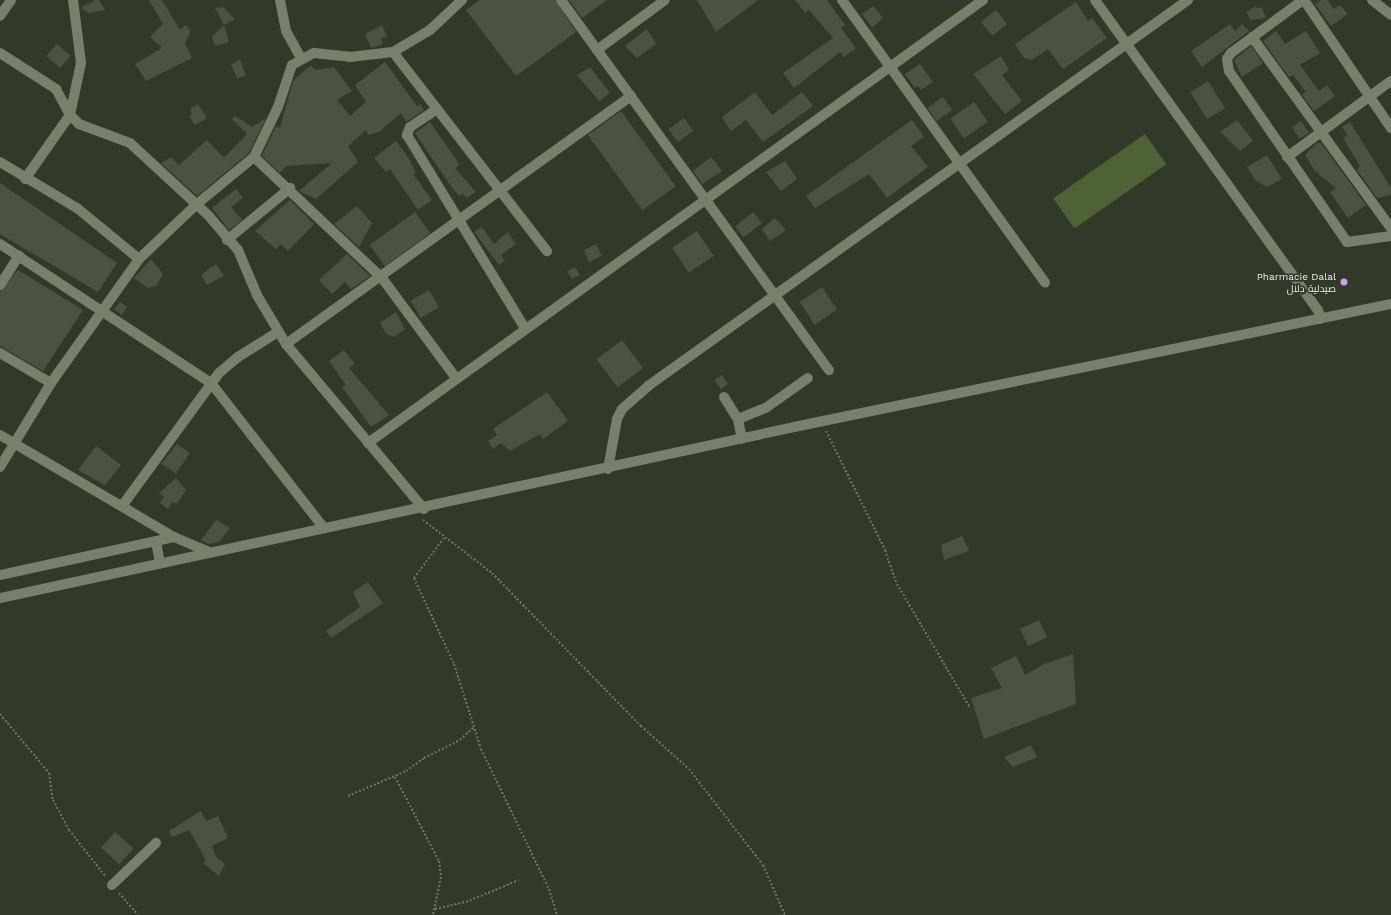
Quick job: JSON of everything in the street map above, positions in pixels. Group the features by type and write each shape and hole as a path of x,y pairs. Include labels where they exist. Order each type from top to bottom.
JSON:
{"street":[{"path":"0,16 11,0"},
{"path":"25,179 70,115 81,63 73,0"},
{"path":"280,0 286,31 302,58"},
{"path":"0,467 51,383 139,259 197,204 254,157 278,107 287,75 302,58 314,53 350,57 393,52 430,30 462,0"},
{"path":"561,0 829,370"},
{"path":"597,50 665,0"},
{"path":"842,0 958,164 1045,282"},
{"path":"368,443 525,328 706,200 983,0"},
{"path":"1095,0 1318,310 1320,319"},
{"path":"608,469 622,409 774,294 1188,0"},
{"path":"1391,128 1304,0 1231,53 1227,64 1287,157 1347,242 1391,236"},
{"path":"1372,0 1391,15"},
{"path":"1252,37 1391,228"},
{"path":"393,52 502,189 547,251"},
{"path":"0,53 56,89 70,115 92,130 130,143 197,204 227,240 238,250 278,332 286,344 424,509"},
{"path":"1287,157 1391,81"},
{"path":"286,344 382,278 457,219 502,189 631,96"},
{"path":"437,109 410,127 407,135 525,328"},
{"path":"254,157 290,188 382,278 456,378"},
{"path":"0,162 25,179 77,208 139,259"},
{"path":"227,240 290,188"},
{"path":"0,244 211,383 324,528"},
{"path":"0,285 19,256"},
{"path":"0,598 160,564 207,551 424,509 821,422 1391,304"},
{"path":"122,506 211,383 238,357 278,332"},
{"path":"0,353 51,383"},
{"path":"738,419 767,407 808,378"},
{"path":"724,397 738,419 742,439"},
{"path":"0,435 174,537 207,551"},
{"path":"1,575 174,537"},
{"path":"156,541 160,564"},
{"path":"112,885 156,843"}],"path":[{"path":"821,422 885,550 897,584 970,708"},
{"path":"413,511 444,538 492,572 641,726 689,769 763,865 785,915"},
{"path":"444,538 414,578 454,664 473,728 549,889 557,915"},
{"path":"0,714 49,773 52,800 69,830 112,885 138,915"},
{"path":"348,796 395,777 460,740 473,728"},
{"path":"395,777 439,861 441,877 433,915"},
{"path":"435,909 466,902 519,880"}],"green space":[{"path":"1145,134 1166,164 1074,229 1053,198"}],"building":[{"path":"95,0 99,0 105,10 89,13 81,8"},
{"path":"149,0 162,0 180,30 185,25 191,31 185,43 192,58 146,81 135,64 162,48 150,37 163,24"},
{"path":"480,0 555,0 576,32 516,76 466,10"},
{"path":"569,0 607,0 582,18"},
{"path":"697,0 758,0 716,32"},
{"path":"795,0 827,0 845,25 841,28 856,48 844,57 840,52 794,88 783,73 833,38 809,10 805,13"},
{"path":"1322,0 1328,0 1333,9 1340,5 1348,14 1331,26 1315,4"},
{"path":"1076,2 1088,21 1092,18 1107,38 1063,69 1048,49 1032,60 1024,58 1015,44"},
{"path":"873,6 883,18 872,28 862,14"},
{"path":"223,7 235,19 224,25 215,8"},
{"path":"1254,7 1262,8 1266,18 1251,20 1246,12"},
{"path":"996,10 1007,24 992,36 981,22"},
{"path":"1230,24 1235,31 1242,24 1249,31 1202,67 1191,51"},
{"path":"224,25 229,42 215,46 212,37"},
{"path":"382,25 387,37 381,38 383,44 371,48 365,34"},
{"path":"647,29 656,44 637,58 625,46"},
{"path":"1276,31 1285,44 1306,31 1320,53 1300,65 1319,91 1327,85 1335,96 1314,111 1302,95 1306,92 1293,75 1289,77 1263,41"},
{"path":"57,44 71,56 60,68 47,56"},
{"path":"1251,46 1263,63 1242,77 1234,60"},
{"path":"1001,56 1009,70 1002,75 1022,101 1005,114 973,74"},
{"path":"240,59 246,76 237,78 231,65"},
{"path":"385,62 417,106 420,104 424,110 406,122 401,113 379,132 369,135 366,130 348,146 358,162 316,199 299,191 332,163 286,166 280,173 262,156 276,126 280,128 293,81 311,65 315,70 334,67 352,91 337,100 350,116 366,102 355,85"},
{"path":"920,64 933,82 921,90 918,86 915,88 905,74"},
{"path":"590,67 610,93 599,101 577,75"},
{"path":"1208,81 1225,108 1207,119 1190,92"},
{"path":"755,92 772,115 802,92 813,106 763,142 746,120 731,131 722,117"},
{"path":"943,97 952,110 937,121 927,108"},
{"path":"974,102 988,122 964,138 950,119"},
{"path":"198,104 207,118 195,125 189,116 192,114 190,109"},
{"path":"621,111 676,186 642,210 588,135"},
{"path":"235,116 252,127 266,118 249,153 197,196 161,163 171,157 179,165 207,140 224,158 247,134 232,119"},
{"path":"684,118 693,131 678,142 668,129"},
{"path":"912,120 924,137 911,146 928,167 887,198 869,174 815,208 806,196"},
{"path":"1237,120 1253,141 1240,151 1220,132"},
{"path":"1301,121 1309,133 1300,139 1292,127"},
{"path":"430,122 460,165 455,168 476,192 467,198 463,194 459,196 450,185 415,133"},
{"path":"1350,122 1391,188 1391,195 1377,198 1357,170 1360,166 1343,138 1347,135 1342,127"},
{"path":"396,141 408,157 416,173 413,174 432,200 418,210 390,169 386,172 374,158"},
{"path":"1317,143 1321,143 1366,205 1348,218 1330,192 1336,188 1315,171 1305,155"},
{"path":"1267,155 1282,179 1267,187 1256,181 1247,167"},
{"path":"711,157 722,171 702,184 693,171"},
{"path":"785,161 797,179 781,191 766,172"},
{"path":"0,183 117,263 98,292 0,234"},
{"path":"236,189 243,198 231,207 242,220 229,230 212,208"},
{"path":"290,200 314,224 288,251 281,244 276,249 255,231"},
{"path":"357,206 372,223 359,247 334,224"},
{"path":"415,212 430,233 385,266 370,245"},
{"path":"753,212 762,223 744,237 735,226"},
{"path":"775,218 786,230 770,241 762,229"},
{"path":"482,227 494,244 508,232 516,244 501,255 505,261 499,265 474,232"},
{"path":"697,231 714,256 689,273 672,248"},
{"path":"596,244 602,256 589,262 584,250"},
{"path":"347,254 370,276 351,289 345,282 332,294 319,280"},
{"path":"151,259 163,274 156,286 148,288 134,278"},
{"path":"216,264 224,276 207,285 201,275"},
{"path":"575,267 580,275 572,279 567,271"},
{"path":"18,270 83,310 43,371 0,346 0,291"},
{"path":"822,287 837,309 815,324 800,302"},
{"path":"429,290 439,307 421,318 411,300"},
{"path":"120,302 127,307 122,315 114,309"},
{"path":"396,312 405,329 394,337 386,334 380,323"},
{"path":"622,340 643,368 618,387 596,359"},
{"path":"344,350 355,364 349,368 389,415 371,427 342,387 346,385 329,361"},
{"path":"722,375 728,384 721,389 715,380"},
{"path":"547,392 568,421 543,439 540,434 510,451 501,443 493,449 488,441 497,435 493,429"},
{"path":"177,444 190,453 176,473 161,464"},
{"path":"96,446 121,465 105,485 78,470"},
{"path":"176,478 186,490 177,504 172,502 168,509 160,503 164,497 159,493"},
{"path":"216,520 230,528 219,542 208,544 201,540"},
{"path":"962,536 969,551 944,560 941,545"},
{"path":"368,582 383,603 331,638 326,631 360,607 353,592"},
{"path":"1039,620 1047,637 1028,646 1020,629"},
{"path":"1073,654 1076,704 984,739 971,698 1002,688 991,668 1016,656 1025,675 1044,664"},
{"path":"1031,745 1037,757 1013,767 1004,757"},
{"path":"201,811 206,821 218,816 228,838 212,846 216,857 225,864 219,876 203,863 206,860 189,830 172,837 169,831"},
{"path":"115,832 134,849 120,864 101,848"}],"place":[{"name":"Pharmacie Dalal صيدلية دلال","path":"1344,282"}]}
